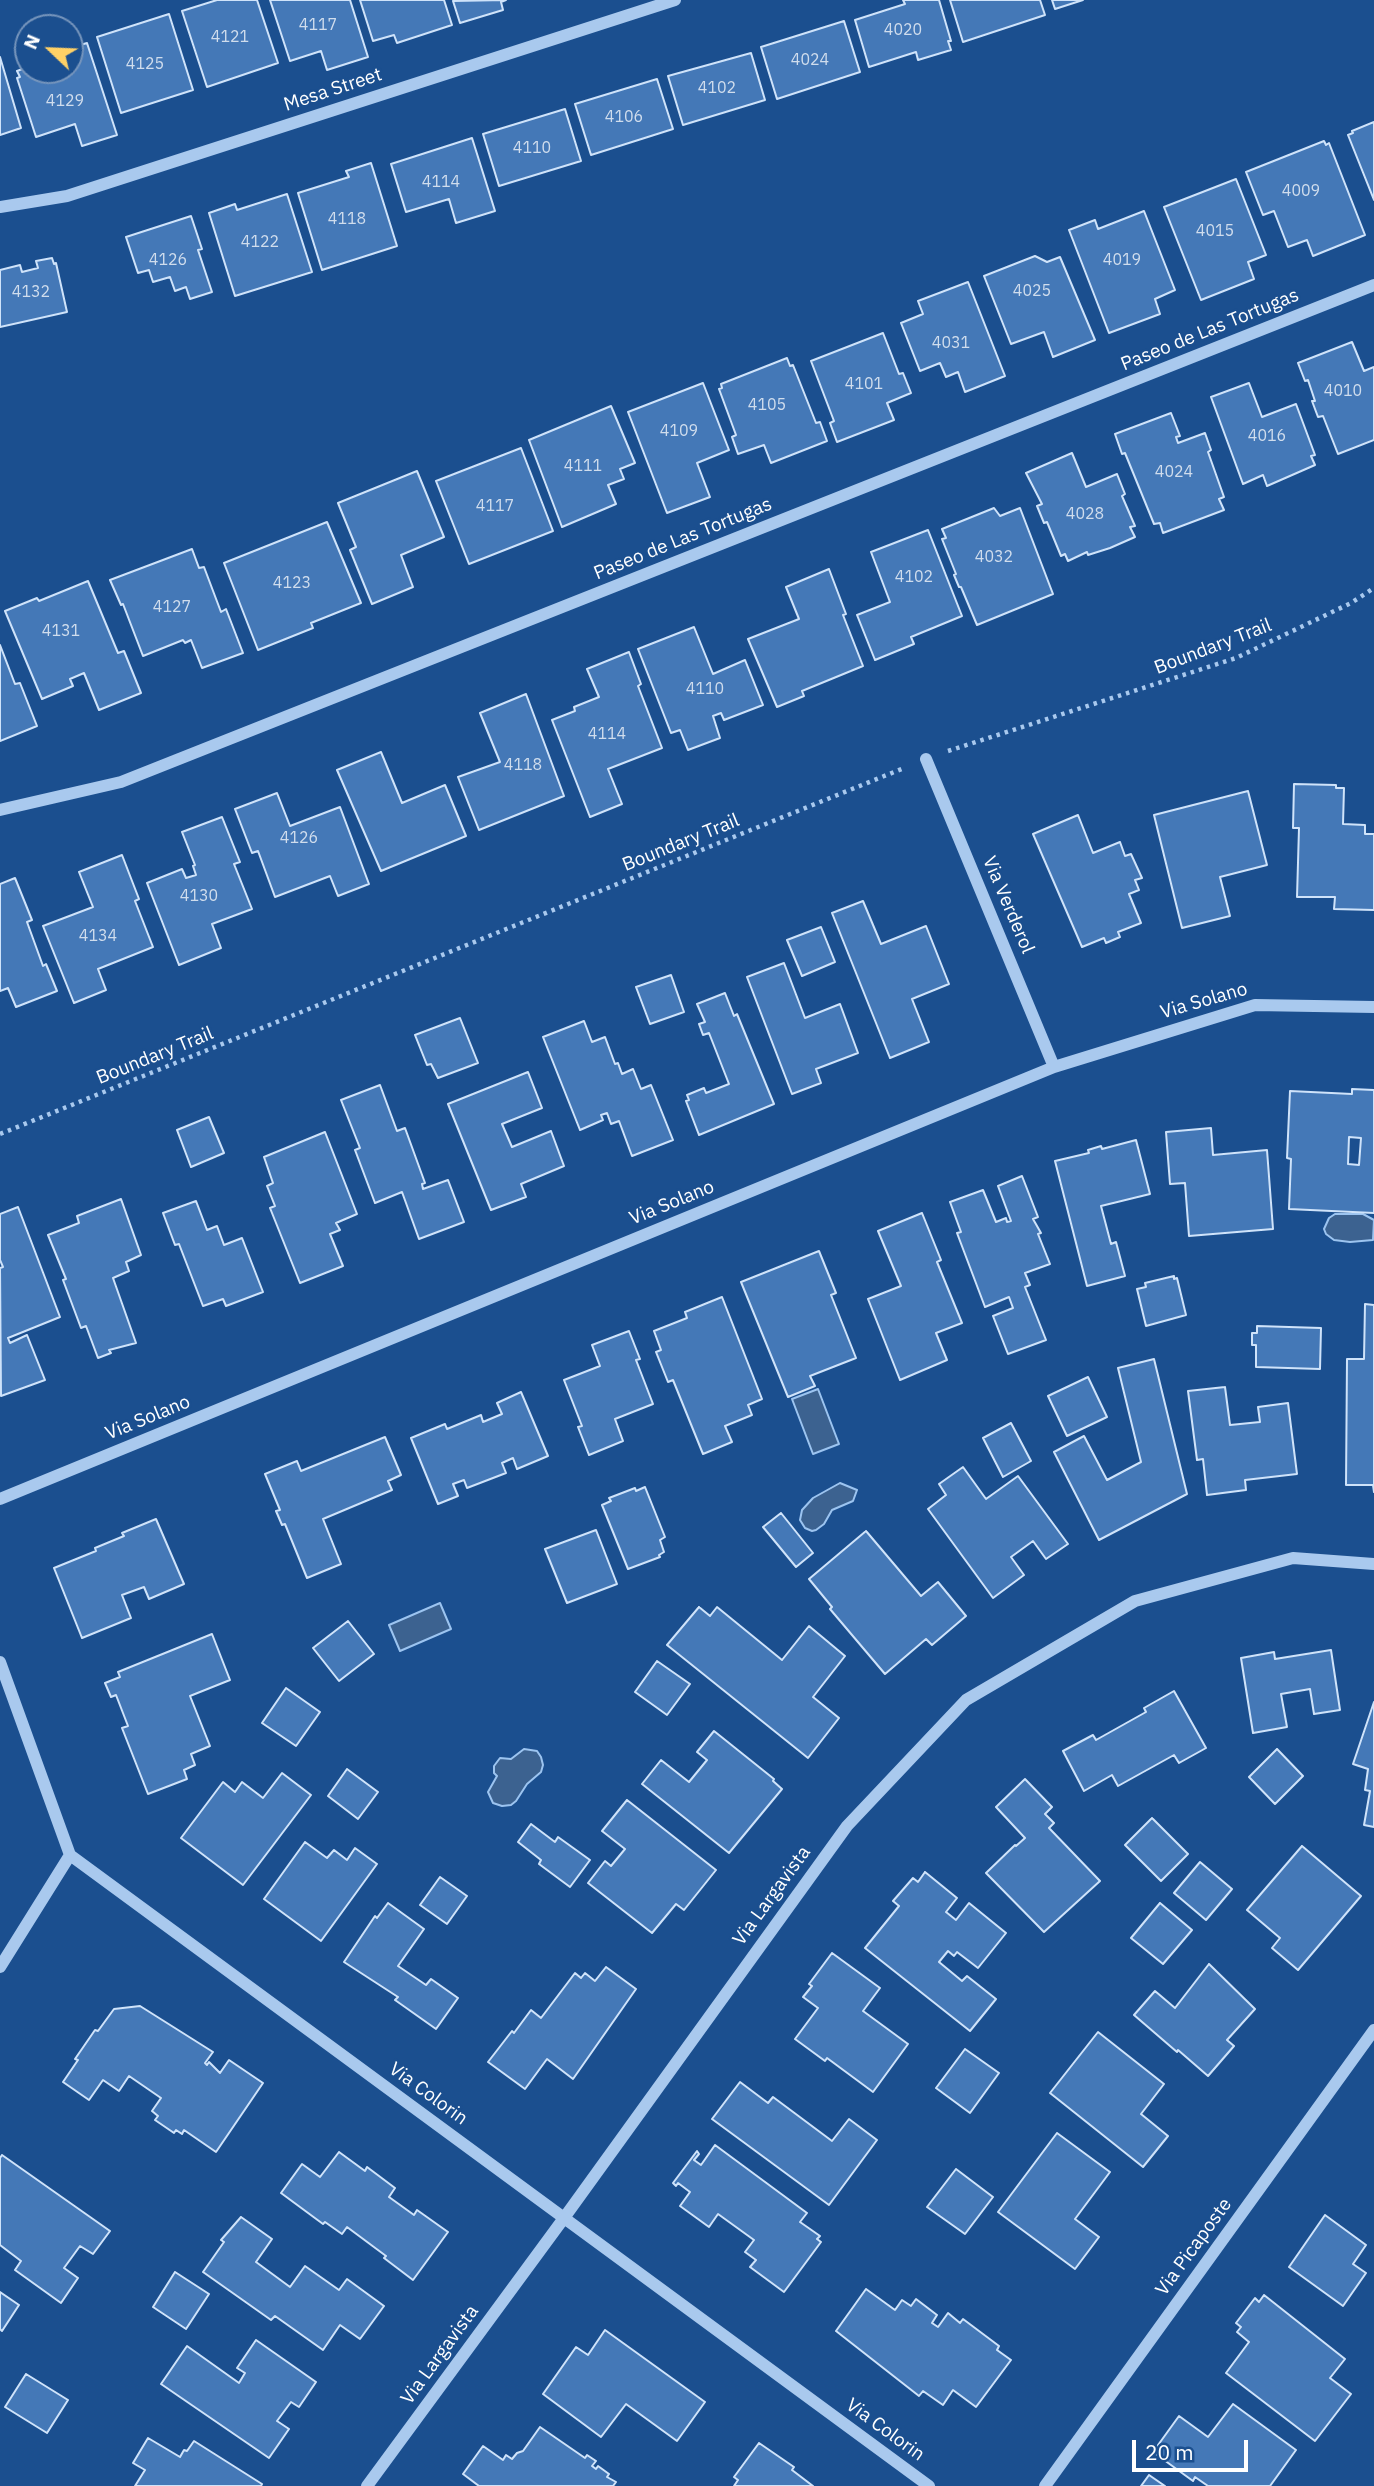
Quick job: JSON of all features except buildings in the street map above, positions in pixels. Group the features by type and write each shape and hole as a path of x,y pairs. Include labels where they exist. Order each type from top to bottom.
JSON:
{"street":[{"name":"Mesa Street","path":"0,207 67,196 675,0"},
{"name":"Paseo de Las Tortugas","path":"0,810 121,782 1374,285"},
{"name":"Via Verderol","path":"926,759 1054,1067"},
{"name":"Via Solano","path":"0,1499 1054,1067 1255,1004 1374,1007"},
{"name":"Via Largavista","path":"368,2486 846,1826 965,1700 1135,1601 1293,1558 1374,1564"},
{"path":"0,1662 70,1855 0,1967"},
{"name":"Via Colorin","path":"70,1855 929,2486"},
{"name":"Via Picaposte","path":"1045,2486 1374,2030"}],"path":[{"name":"Boundary Trail","path":"0,1134 926,759 1236,658 1351,603 1374,588"}],"water":[{"path":"1335,1214 1363,1214 1374,1220 1373,1240 1334,1240 1324,1229 1329,1218"},
{"path":"818,1389 839,1444 813,1454 792,1399"},
{"path":"840,1483 857,1490 853,1501 832,1510 824,1524 816,1530 805,1528 800,1520 802,1510 813,1498"},
{"path":"440,1603 451,1629 400,1651 389,1625"},
{"path":"524,1749 537,1751 543,1765 541,1772 527,1784 511,1805 493,1803 488,1792 497,1776 494,1766 500,1758 511,1759"}]}
